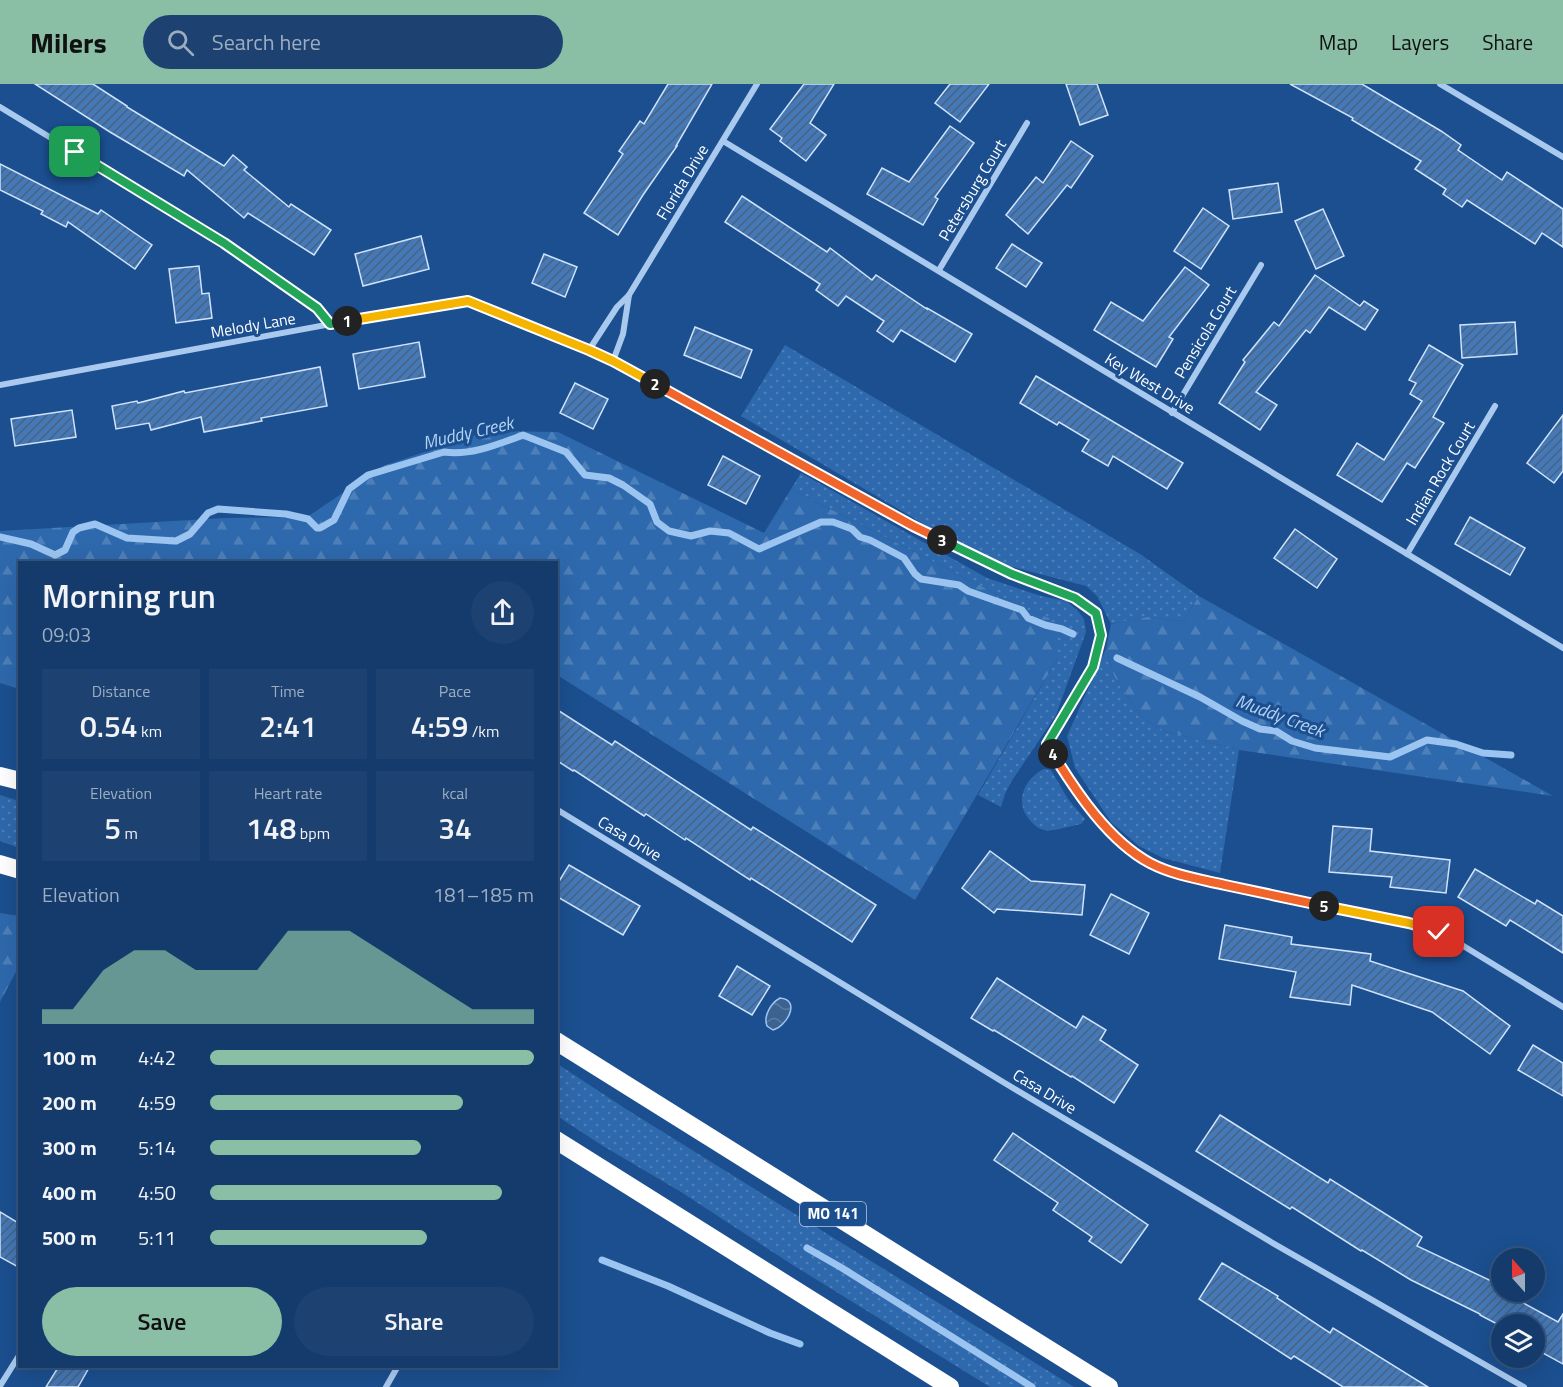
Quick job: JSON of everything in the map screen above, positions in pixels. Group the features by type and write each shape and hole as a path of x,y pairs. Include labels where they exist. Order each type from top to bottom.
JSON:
{"highway":[{"path":"0,776 18,780"},
{"path":"0,864 18,869"},
{"name":"MO 141","path":"558,1042 1109,1387"},
{"path":"558,1141 950,1387"}],"street":[{"name":"Florida Drive","path":"589,350 617,307 629,295 757,84"},
{"path":"1440,84 1563,157"},
{"path":"0,107 224,243 317,308 330,324"},
{"name":"Petersburg Court","path":"939,270 1027,123"},
{"name":"Key West Drive","path":"723,141 1563,648"},
{"name":"Pensicola Court","path":"1172,413 1261,265"},
{"name":"Florida Drive","path":"613,361 623,334 629,295"},
{"name":"Melody Lane","path":"0,385 468,301 613,361 913,526 1012,574 1075,598 1096,613 1101,635 1093,667 1047,744 1074,786 1104,824 1120,842 1135,854 1151,864 1181,876 1428,928 1452,939 1563,1007"},
{"name":"Indian Rock Court","path":"1407,554 1495,406"},
{"name":"Casa Drive","path":"558,810 1261,1236 1524,1387"},
{"path":"0,1386 18,1357"},
{"path":"386,1387 397,1368"}],"green space":[{"path":"785,345 1140,554 1199,596 1183,621 1147,617 1111,624 1097,596 1086,586 983,559 741,416"},
{"path":"487,431 558,432 764,533 791,489 1028,610 1049,618 1057,634 1057,659 915,900 558,676 558,561 18,561 18,689 0,683 0,531 225,518 307,517 383,466"},
{"path":"801,473 987,578 1041,596 1066,601 1084,619 1086,632 1056,715 1011,782 1001,807 978,795 1057,659 1049,618 1028,610 791,489"},
{"path":"1199,596 1553,796 1239,750 1165,731 1143,718 1114,676 1106,649 1111,624 1147,617 1183,621"},
{"path":"1106,649 1114,676 1143,718 1165,731 1239,750 1220,873 1163,858 1139,846 1111,822 1075,768 1067,736"},
{"path":"1044,769 1051,770 1068,799 1085,819 1081,824 1057,830 1044,830 1029,819 1022,805 1024,791 1032,778"},
{"path":"0,795 18,801 18,848 0,841"},
{"path":"0,913 18,916 18,968 0,1002"},
{"path":"558,1064 626,1109 1074,1387 990,1387 788,1262 681,1192 558,1117"}],"water":[{"path":"780,998 790,1003 790,1014 783,1024 773,1030 767,1026 766,1018 771,1006"}],"building":[{"path":"35,84 93,84 224,166 233,155 247,167 244,170 289,207 291,204 331,230 314,255 248,213 244,218 187,170 184,176"},
{"path":"668,84 712,84 677,146 618,235 584,213 623,154 619,151 640,121 644,124"},
{"path":"804,84 834,84 810,123 826,135 806,161 780,141 782,138 770,129"},
{"path":"950,84 989,84 960,122 935,103"},
{"path":"1066,84 1097,84 1108,115 1080,125"},
{"path":"1290,84 1362,84 1441,131 1461,145 1458,150 1502,180 1507,172 1563,209 1563,247 1542,233 1535,244 1467,200 1462,207 1443,194 1446,189 1415,169 1421,161 1352,120 1353,118"},
{"path":"950,126 974,143 935,197 938,199 923,225 867,194 882,168 909,182"},
{"path":"1071,141 1093,156 1071,188 1067,185 1028,234 1006,215 1036,177 1043,183"},
{"path":"0,164 98,214 101,210 152,245 135,269 68,222 66,227 41,214 43,211 0,190"},
{"path":"1278,183 1282,212 1233,219 1229,190"},
{"path":"742,196 827,252 830,248 872,280 876,275 927,309 972,334 955,362 901,330 893,342 877,331 884,321 846,296 838,306 816,290 820,284 725,222"},
{"path":"1203,208 1229,226 1201,269 1174,251"},
{"path":"1323,209 1344,256 1316,269 1295,221"},
{"path":"421,236 429,269 363,286 355,254"},
{"path":"1012,244 1042,263 1026,287 996,268"},
{"path":"544,254 577,267 565,297 532,283"},
{"path":"199,266 202,294 209,293 212,318 176,323 169,269"},
{"path":"1185,267 1209,285 1169,337 1173,339 1156,367 1094,330 1111,302 1143,321"},
{"path":"1315,275 1360,306 1364,301 1378,310 1365,330 1329,307 1310,333 1306,330 1256,392 1277,405 1260,430 1219,403 1245,362 1243,360 1274,322 1279,326"},
{"path":"1515,322 1517,354 1462,358 1460,325"},
{"path":"695,327 752,350 741,378 684,355"},
{"path":"419,342 425,377 359,389 353,354"},
{"path":"1429,345 1463,365 1433,417 1444,423 1415,468 1407,463 1382,502 1337,475 1357,443 1384,460 1422,401 1410,394 1416,383 1409,380"},
{"path":"320,367 327,406 261,418 262,421 204,432 201,417 151,430 149,423 116,429 112,406 137,401 138,403 184,391 185,393"},
{"path":"1036,376 1183,463 1167,489 1113,456 1108,466 1082,451 1089,440 1059,422 1057,425 1020,403"},
{"path":"575,383 608,399 593,429 560,413"},
{"path":"72,410 76,437 15,446 11,419"},
{"path":"1563,415 1563,471 1554,483 1527,463"},
{"path":"723,456 760,476 746,504 708,485"},
{"path":"1470,517 1525,548 1510,575 1455,544"},
{"path":"1295,529 1337,559 1317,588 1274,558"},
{"path":"558,710 612,745 615,741 751,830 753,827 876,905 852,942 686,838 685,840 646,814 644,816 558,761"},
{"path":"1333,826 1372,829 1370,851 1450,860 1446,893 1390,887 1392,877 1329,872"},
{"path":"990,851 1031,881 1085,885 1082,915 997,909 994,913 962,888"},
{"path":"569,865 640,906 623,935 558,897 558,883"},
{"path":"1475,869 1535,904 1537,900 1563,916 1563,953 1510,920 1506,926 1458,897"},
{"path":"1111,894 1149,913 1129,954 1090,935"},
{"path":"1225,925 1292,937 1291,944 1371,954 1370,961 1463,991 1510,1026 1490,1054 1432,1012 1352,985 1350,1005 1290,997 1296,972 1219,959"},
{"path":"737,966 770,986 752,1015 719,996"},
{"path":"997,978 1076,1028 1083,1016 1106,1030 1100,1040 1138,1065 1114,1103 971,1018"},
{"path":"1533,1045 1563,1063 1563,1096 1518,1070"},
{"path":"1220,1115 1328,1183 1330,1179 1422,1237 1417,1246 1491,1281 1491,1302 1521,1302 1543,1314 1491,1314 1491,1321 1411,1280 1196,1151"},
{"path":"1013,1133 1148,1225 1121,1263 1089,1241 1092,1237 1053,1210 1058,1203 994,1160"},
{"path":"0,1212 18,1223 18,1267 0,1257"},
{"path":"1222,1263 1278,1296 1277,1298 1330,1333 1333,1328 1428,1387 1343,1387 1294,1356 1291,1359 1199,1299"},
{"path":"1563,1314 1563,1364 1545,1354 1545,1315 1558,1322"},
{"path":"58,1368 89,1368 78,1387 46,1387"}],"waterway":[{"name":"Muddy Creek","path":"0,537 31,544 55,555 65,550 73,532 95,524 127,538 176,541 190,534 208,513 218,509 286,514 308,519 320,528 334,520 349,489 368,475 444,452 474,451 523,435 566,452 585,475 609,478 623,485 650,504 657,522 669,531 691,536 710,531 729,533 759,549 821,522 833,522 852,529 860,537 904,558 921,579 959,585 968,591 1022,610 1028,618 1073,634"},
{"name":"Muddy Creek","path":"1117,658 1200,697 1242,721 1260,729 1276,731 1292,741 1315,748 1390,757 1427,740 1456,744 1483,753 1511,755"},
{"path":"807,1248 1032,1387"},
{"path":"602,1260 668,1286 770,1333 800,1344"}],"route":[{"path":"75,152 224,243 317,308 330,324 468,301 613,361 913,526 1012,574 1075,598 1096,613 1101,635 1093,667 1047,744 1074,786 1120,842 1151,864 1181,876 1409,923 1439,932"}]}
